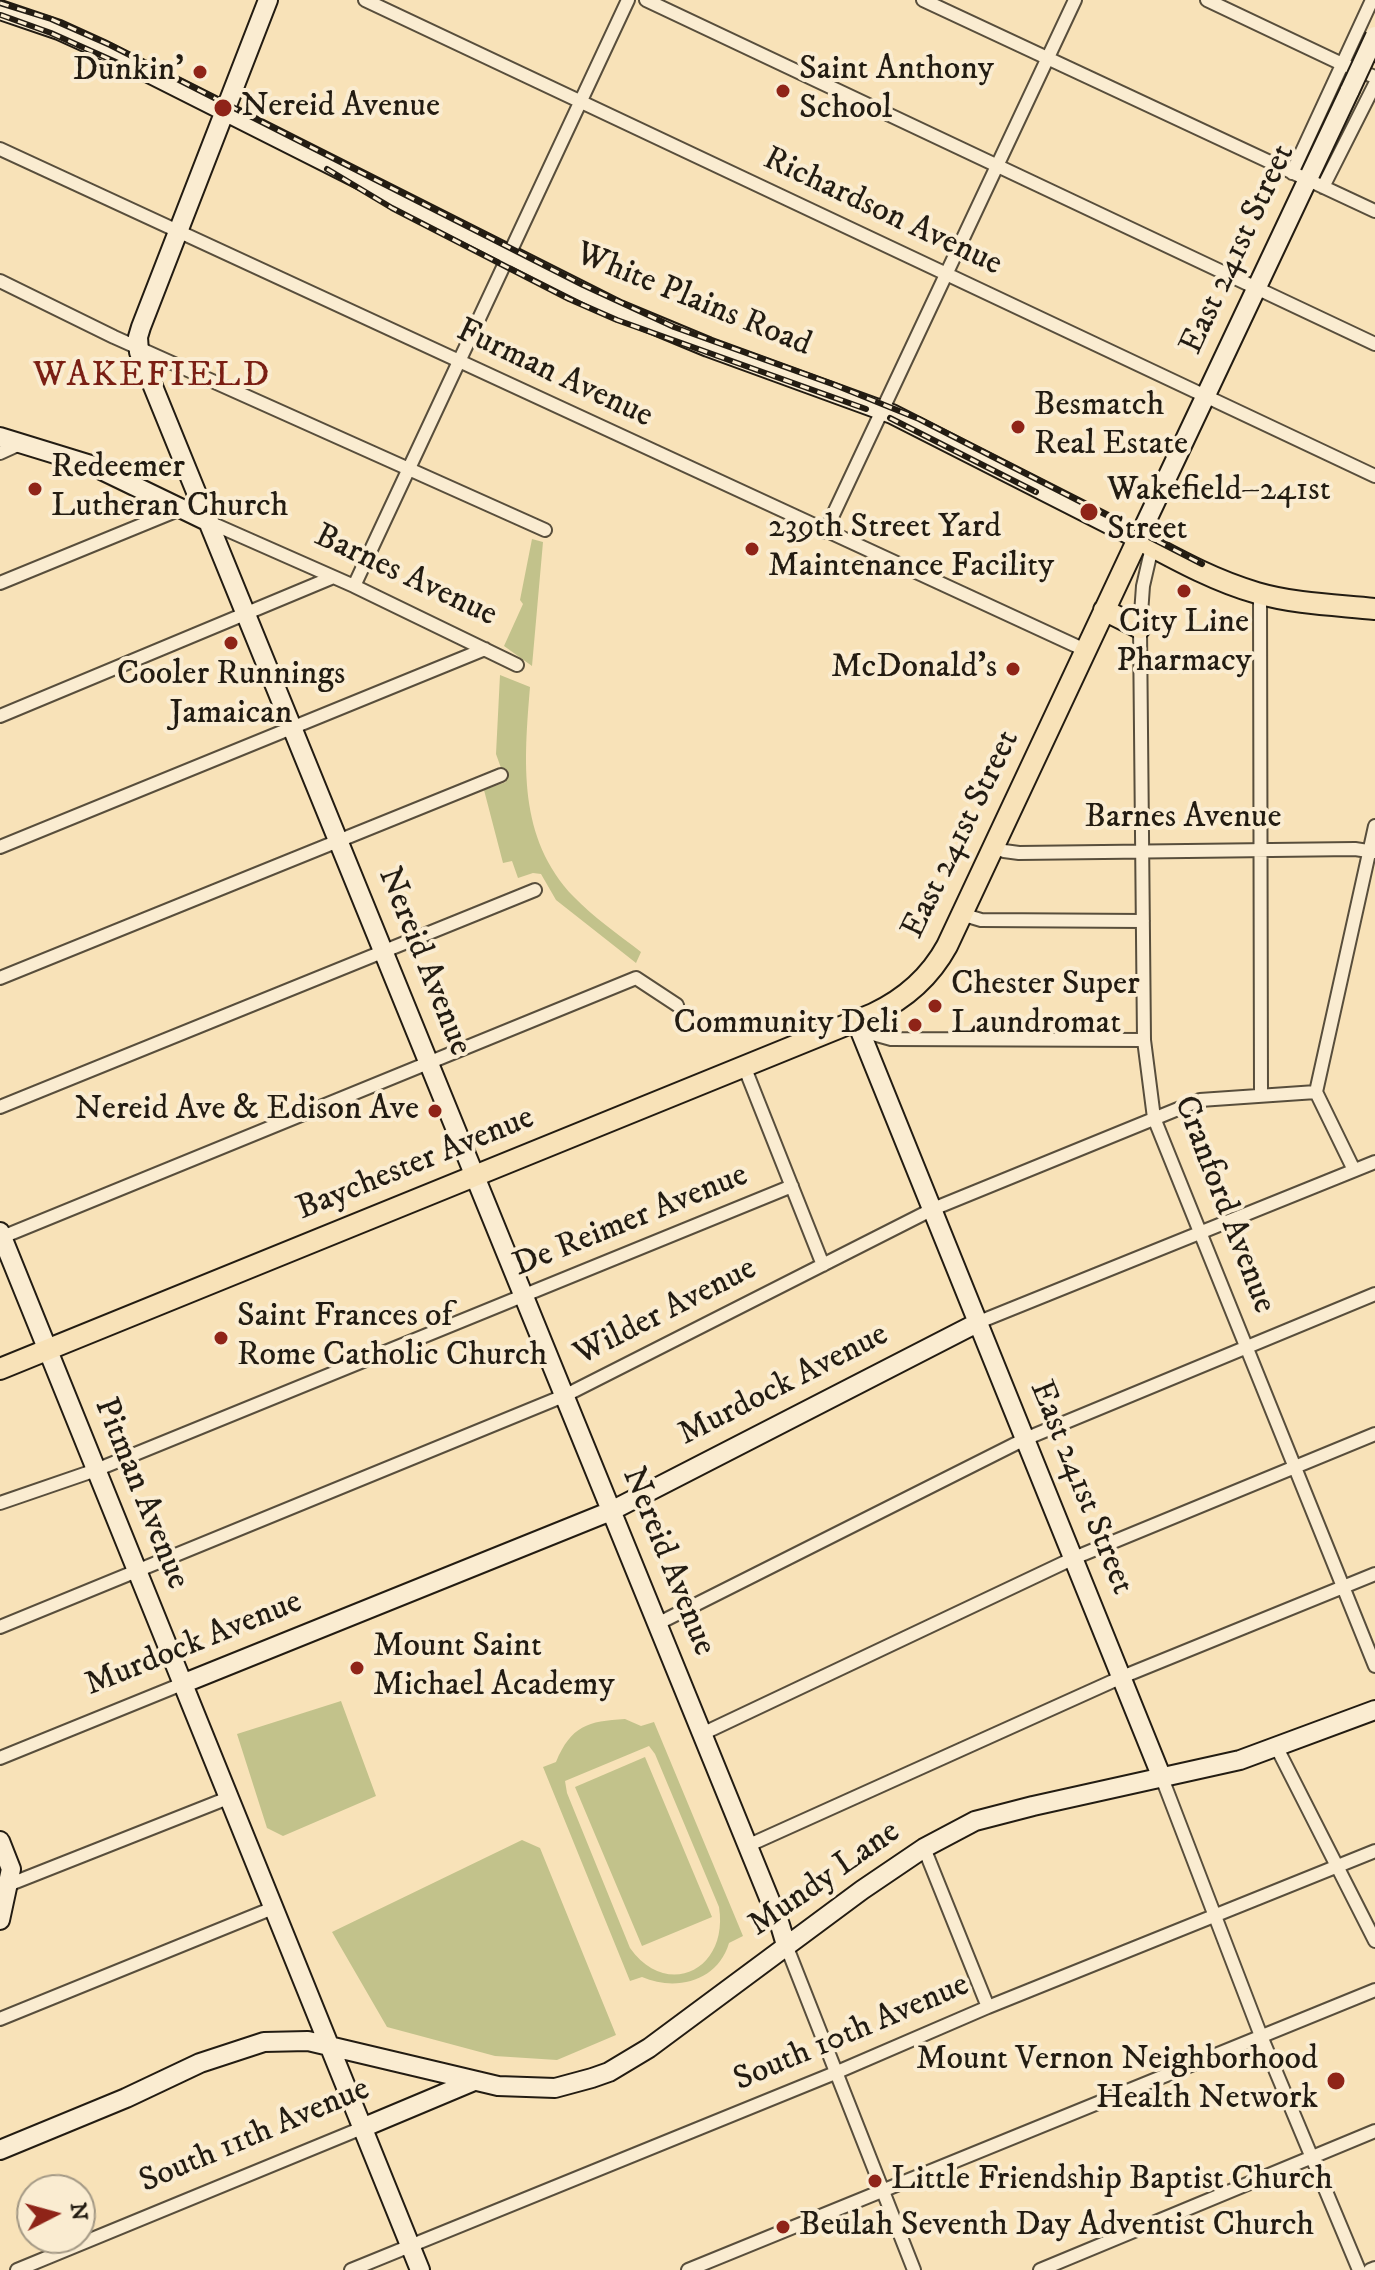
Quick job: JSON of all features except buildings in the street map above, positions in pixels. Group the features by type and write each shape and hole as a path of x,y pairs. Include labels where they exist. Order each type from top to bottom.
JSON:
{"main road":[{"name":"White Plains Road","path":"1145,543 1213,578 1260,594 1375,609"},
{"name":"East 241st Street","path":"856,1021 894,1004 924,979 942,954 1104,610 1145,543"},
{"path":"1104,610 1140,628"},
{"name":"Baychester Avenue","path":"0,1369 856,1021"}],"street":[{"path":"138,347 139,332 268,0"},
{"name":"Richardson Avenue","path":"365,0 1375,476"},
{"path":"354,586 628,0"},
{"path":"646,0 1375,344"},
{"path":"923,0 1375,211"},
{"path":"825,532 1075,0"},
{"path":"1207,0 1375,77"},
{"name":"East 241st Street","path":"1308,180 1342,64 1374,0"},
{"name":"White Plains Road","path":"2,10 87,42 597,300 672,333 882,410 1145,543"},
{"name":"East 241st Street","path":"1145,543 1205,395 1375,36"},
{"name":"East 241st Street","path":"1308,180 1375,84"},
{"name":"Furman Avenue","path":"0,149 1085,650"},
{"path":"0,281 138,347 545,530"},
{"name":"Nereid Avenue","path":"138,347 477,1175 786,1945"},
{"name":"Barnes Avenue","path":"0,437 91,465 517,665"},
{"path":"0,453 22,443"},
{"path":"0,583 183,508"},
{"name":"Cranford Avenue","path":"1145,543 1140,628 1144,1040 1154,1118 1375,1666"},
{"path":"0,716 331,578"},
{"path":"1260,594 1261,1095"},
{"path":"0,847 485,649"},
{"path":"0,978 501,775"},
{"path":"1354,1170 1316,1092 1372,852 1375,826"},
{"name":"Barnes Avenue","path":"993,846 1019,853 1372,852"},
{"path":"0,1107 535,890"},
{"path":"961,914 981,920 1143,921"},
{"path":"1,1236 636,978 677,1005"},
{"path":"856,1021 873,1034 891,1039 1144,1040"},
{"name":"East 241st Street","path":"856,1021 1162,1778"},
{"path":"744,1066 823,1265"},
{"name":"Wilder Avenue","path":"0,1627 566,1395 933,1209 1154,1118 1200,1100 1316,1092"},
{"name":"Murdock Avenue","path":"0,1758 611,1511 979,1322 1375,1162"},
{"name":"De Reimer Avenue","path":"0,1503 96,1470 792,1186"},
{"name":"Pitman Avenue","path":"1,1236 420,2270"},
{"path":"657,1624 1025,1439 1375,1294"},
{"path":"702,1734 1074,1558 1372,1435"},
{"path":"747,1846 1122,1677 1375,1574"},
{"name":"Mundy Lane","path":"0,2150 126,2098 200,2063 264,2042 295,2040 331,2046 474,2081 538,2089 570,2084 609,2072 649,2048 786,1945 924,1848 975,1821 1240,1760 1375,1710"},
{"path":"1277,1748 1375,1941"},
{"path":"1162,1778 1261,2036 1359,2270"},
{"path":"4,1887 228,1798"},
{"path":"0,1841 11,1869 4,1887 0,1920"},
{"path":"924,1848 988,2007"},
{"name":"South 10th Avenue","path":"351,2270 1375,1851"},
{"path":"0,2019 273,1908"},
{"path":"786,1945 914,2270"},
{"path":"688,2270 1375,1990"},
{"name":"South 11th Avenue","path":"17,2270 474,2081"},
{"path":"1040,2270 1375,2131"}],"green space":[{"path":"532,539 543,542 532,666 504,646 523,604 520,600"},
{"path":"500,675 530,687 526,743 528,798 542,850 555,874 574,897 641,952 636,963 556,900 541,874 518,878 512,861 503,863 484,790 506,782 496,754"},
{"path":"341,1701 376,1796 283,1836 267,1828 237,1734"},
{"path":"625,1719 641,1726 654,1722 743,1936 729,1943 716,1966 694,1980 668,1983 642,1977 630,1981 543,1767 556,1762 568,1740 582,1728","holes":["649,1746 719,1907 720,1929 715,1947 705,1961 692,1971 677,1974 661,1972 645,1964 630,1948 567,1793 565,1781"]},
{"path":"645,1757 712,1917 642,1946 575,1787"},
{"path":"522,1840 540,1848 616,2035 557,2060 495,2056 387,2027 332,1932"}],"railway":[{"path":"0,3 51,19 110,45 583,285 674,327 919,419 1202,564"},
{"path":"1,15 51,33 127,67"},
{"path":"327,169 392,208 569,299 617,320 866,409"},
{"path":"890,418 1036,492"}],"place":[{"name":"Dunkin'","path":"200,72"},
{"name":"Saint Anthony School","path":"783,91"},
{"name":"Nereid Avenue","path":"223,108"},
{"name":"Besmatch Real Estate","path":"1018,427"},
{"name":"Redeemer Lutheran Church","path":"35,489"},
{"name":"Wakefield–241st Street","path":"1089,512"},
{"name":"239th Street Yard Maintenance Facility","path":"752,549"},
{"name":"City Line Pharmacy","path":"1184,591"},
{"name":"Cooler Runnings Jamaican","path":"231,643"},
{"name":"McDonald's","path":"1013,669"},
{"name":"Chester Super Laundromat","path":"935,1006"},
{"name":"Community Deli","path":"915,1025"},
{"name":"Nereid Ave & Edison Ave","path":"435,1111"},
{"name":"Saint Frances of Rome Catholic Church","path":"221,1338"},
{"name":"Mount Saint Michael Academy","path":"357,1668"},
{"name":"Mount Vernon Neighborhood Health Network","path":"1336,2081"},
{"name":"Little Friendship Baptist Church","path":"875,2181"},
{"name":"Beulah Seventh Day Adventist Church","path":"783,2227"}],"district":[{"name":"WAKEFIELD","path":"152,378"}]}
